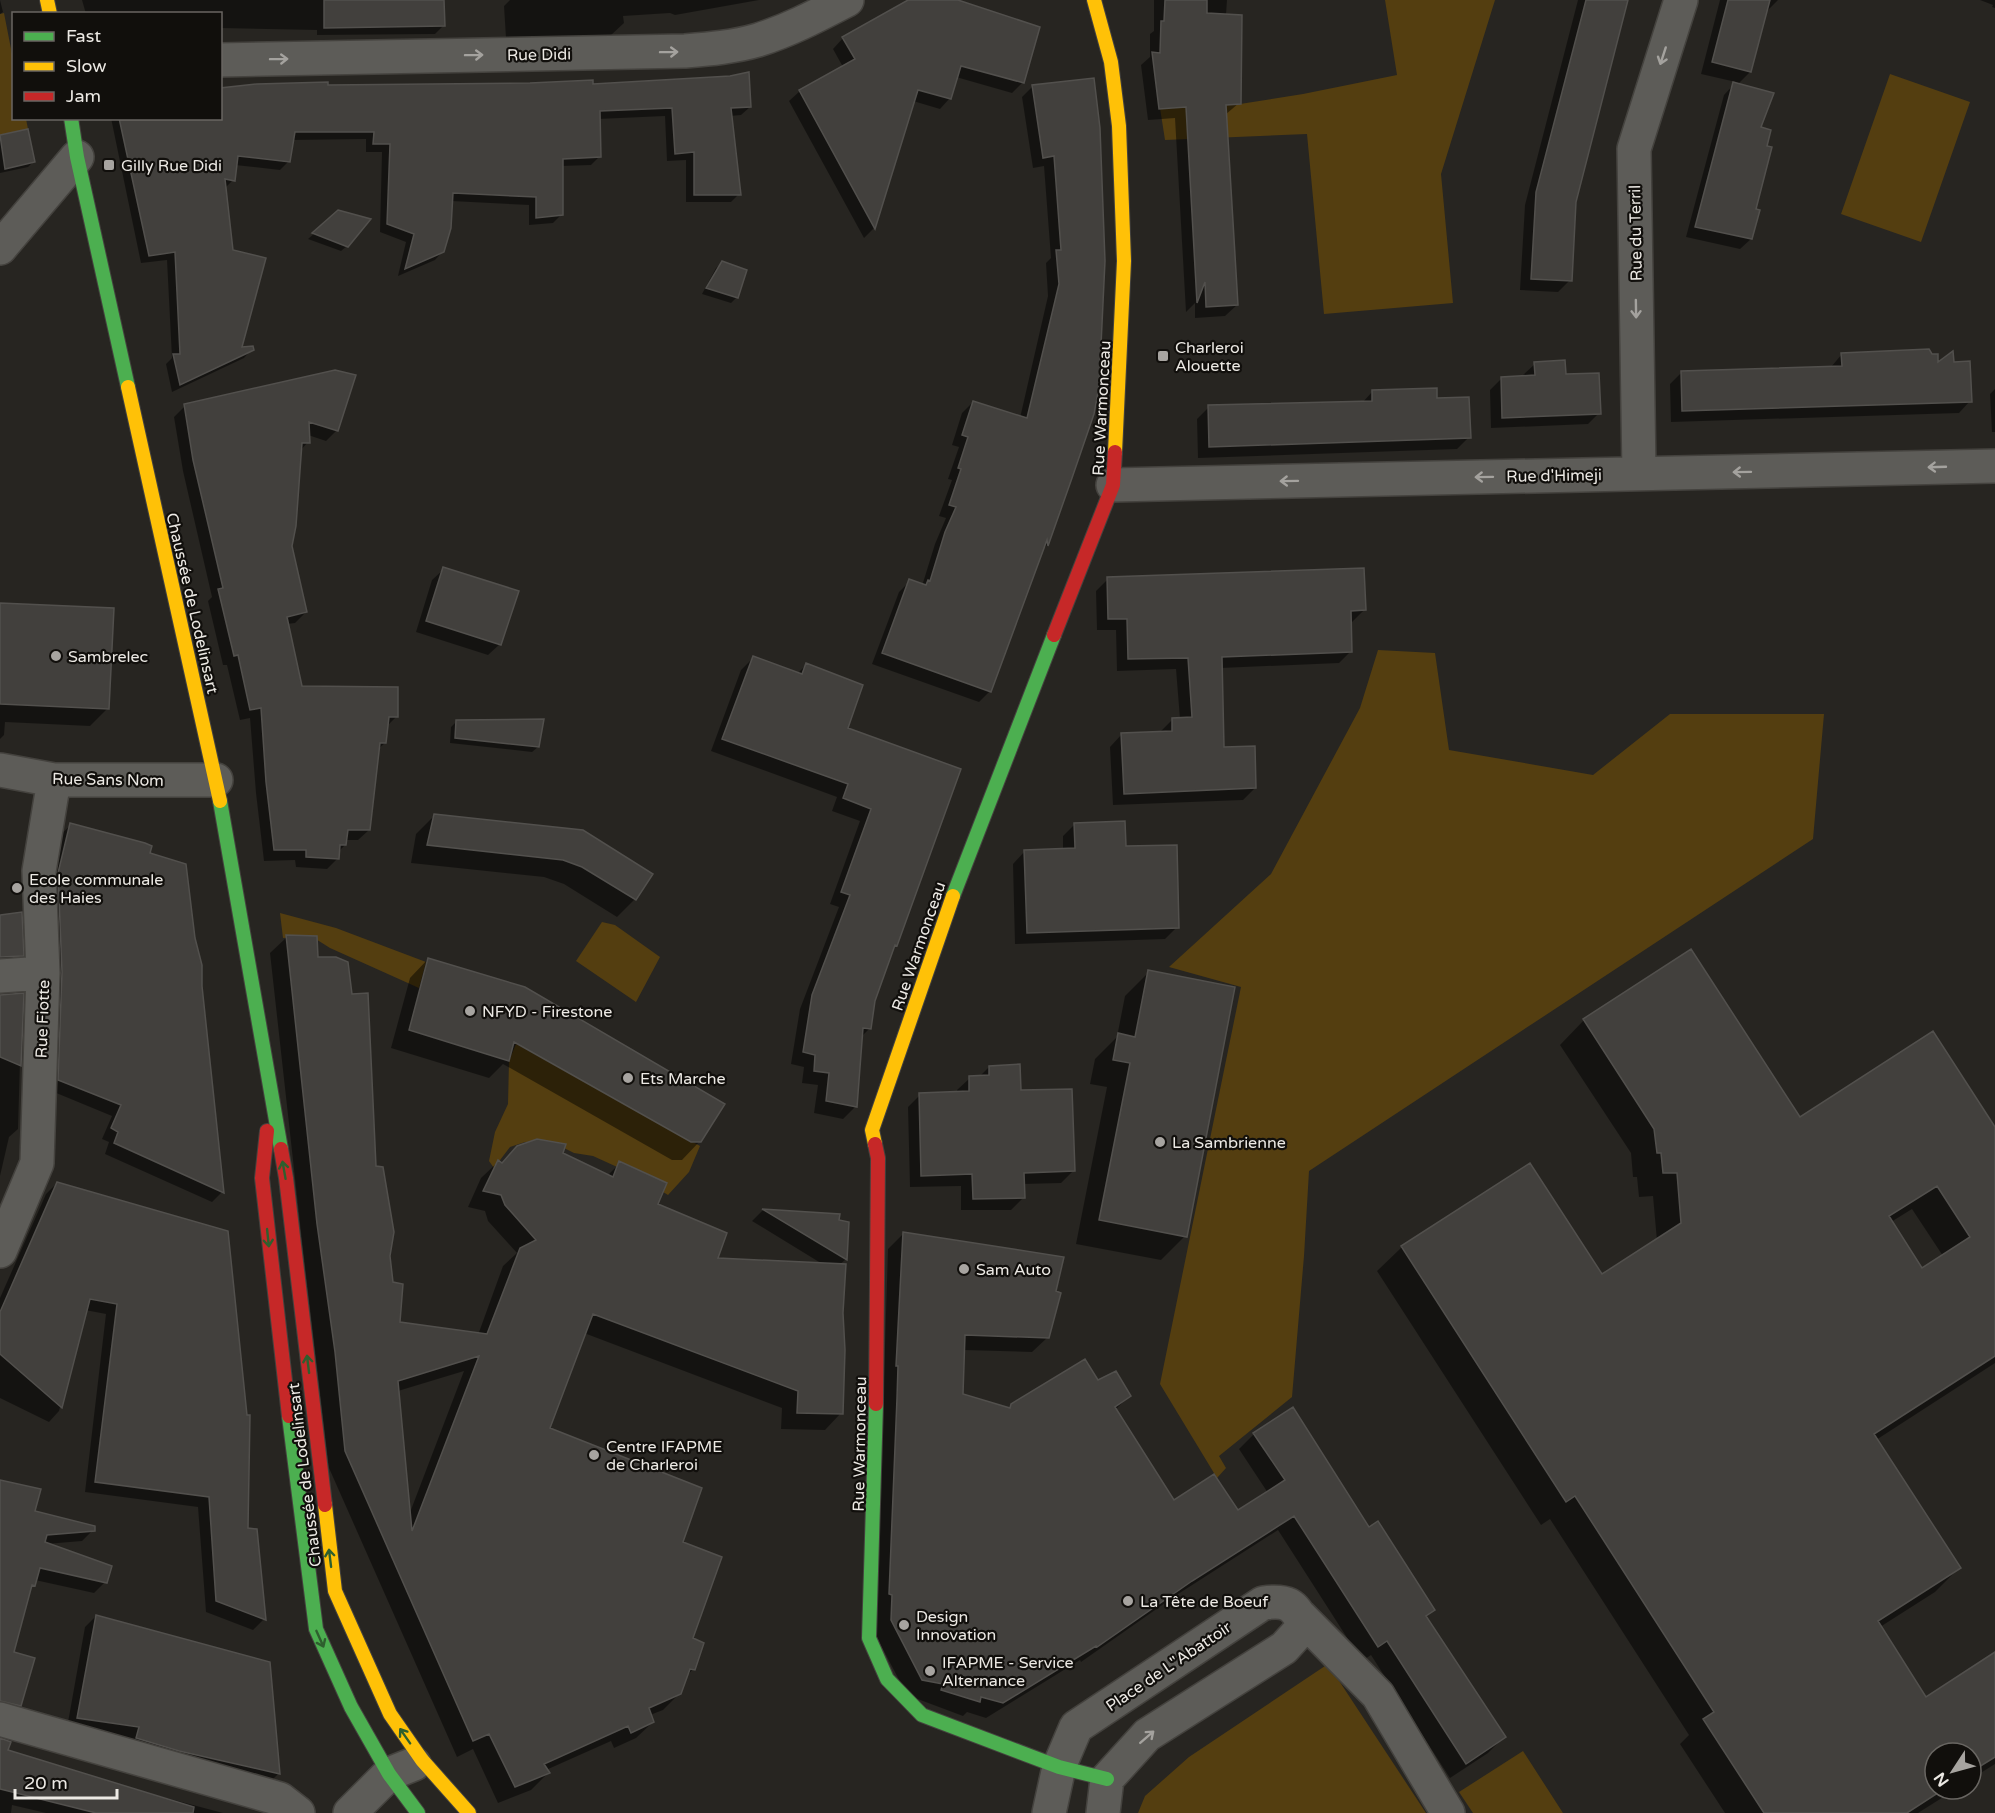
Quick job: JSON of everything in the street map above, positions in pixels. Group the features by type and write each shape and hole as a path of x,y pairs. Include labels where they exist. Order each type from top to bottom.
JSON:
{"main road":[{"name":"Rue Warmonceau","path":"1094,0 1111,62 1119,126 1124,261 1113,485 963,866 872,1130 878,1158 876,1453 870,1638 887,1679 921,1714 1059,1767 1107,1779"},
{"name":"Chaussée de Lodelinsart","path":"71,120 77,157 216,780 286,1178 334,1591 390,1714 458,1808"},
{"name":"Chaussée de Lodelinsart","path":"270,1097 261,1178 316,1629 351,1707 389,1774 418,1813"}],"street":[{"name":"Rue Didi","path":"222,60 695,50 724,47 776,34 848,0"},
{"name":"Rue du Terril","path":"1639,473 1634,148 1681,0"},
{"path":"0,248 77,157"},
{"name":"Rue d'Himeji","path":"1113,485 1995,466"},
{"name":"Rue Sans Nom","path":"0,770 54,780 216,780"},
{"name":"Rue Fiotte","path":"0,1251 37,1163 43,973 39,871 54,780"},
{"path":"0,976 43,973"},
{"name":"Place de L\"Abattoir","path":"1049,1813 1059,1767 1076,1726 1263,1604 1280,1601 1298,1611 1300,1616"},
{"path":"1103,1813 1107,1779 1147,1735 1284,1648 1304,1626 1300,1616"},
{"path":"1300,1616 1378,1695 1448,1813"},
{"path":"0,1719 280,1799 298,1813"},
{"path":"350,1813 389,1774 422,1760"}],"shaded area":[{"path":"1385,0 1495,0 1441,174 1453,303 1324,314 1307,134 1165,140 1160,108 1240,104 1397,75"},
{"path":"4,13 12,54 12,120 26,120 28,129 0,135 0,14"},
{"path":"1890,74 1970,102 1921,242 1841,214"},
{"path":"1378,650 1435,653 1449,750 1593,775 1670,714 1824,714 1813,839 1309,1171 1292,1397 1219,1456 1226,1468 1217,1478 1160,1384 1241,987 1169,967 1271,874 1360,708"},
{"path":"280,913 336,928 426,962 419,988 330,948 311,936 283,938"},
{"path":"602,922 615,925 660,957 636,1002 576,961"},
{"path":"516,1044 700,1146 689,1172 668,1195 637,1176 593,1156 574,1153 550,1141 525,1142 510,1147 494,1168 489,1161 495,1132 508,1104 509,1061"},
{"path":"1328,1664 1426,1813 1138,1813 1145,1796 1189,1757"},
{"path":"1523,1751 1563,1813 1473,1813 1459,1792"}],"building":[{"path":"324,0 444,0 445,26 324,28"},
{"path":"908,0 958,0 1040,27 1024,83 961,66 951,99 918,90 875,229 799,90 855,59 842,37"},
{"path":"1165,0 1207,0 1207,13 1242,15 1241,104 1226,105 1238,305 1206,307 1205,282 1197,303 1186,107 1159,109 1152,52 1160,53 1161,21 1164,21"},
{"path":"1586,0 1628,0 1576,202 1572,281 1531,279 1536,192"},
{"path":"1728,0 1770,0 1751,72 1712,62"},
{"path":"749,72 751,107 731,108 741,195 694,195 694,152 675,154 672,108 600,111 601,157 563,159 563,215 536,218 536,197 453,193 451,228 444,252 405,269 414,234 387,224 390,144 373,144 374,132 295,132 290,162 238,156 235,181 225,179 233,250 266,258 242,347 253,346 254,350 180,385 173,354 180,354 175,252 149,256 119,120 222,120 222,88 257,84 530,83 593,80 593,84 730,76"},
{"path":"1094,78 1100,128 1105,261 1099,387 1094,414 1048,546 1047,540 991,692 882,653 909,579 926,585 928,580 930,581 945,532 956,507 949,505 961,469 958,468 968,437 962,435 973,401 1027,418 1059,284 1056,250 1061,250 1054,156 1043,158 1032,85"},
{"path":"1733,82 1774,93 1761,127 1771,130 1767,146 1772,147 1756,209 1760,210 1752,239 1695,227"},
{"path":"28,129 35,162 5,169 0,135"},
{"path":"338,210 371,219 348,247 312,233"},
{"path":"722,261 747,270 738,298 706,288"},
{"path":"1929,349 1932,354 1938,354 1938,362 1953,351 1954,362 1970,361 1972,402 1682,411 1681,371 1842,366 1841,353"},
{"path":"1565,360 1566,374 1599,373 1601,414 1502,418 1501,377 1535,375 1534,362"},
{"path":"335,370 356,375 338,431 309,422 310,443 302,443 296,526 292,546 307,612 287,617 302,686 398,687 398,717 389,717 386,743 380,743 370,830 348,830 346,845 340,845 339,859 306,857 306,850 274,850 261,708 250,710 238,655 234,656 218,589 223,588 193,460 184,404"},
{"path":"1437,388 1437,398 1469,397 1471,438 1209,447 1208,405 1372,401 1372,390"},
{"path":"443,567 519,591 501,645 426,621"},
{"path":"1364,568 1366,610 1351,611 1352,652 1222,657 1224,747 1255,746 1256,788 1124,794 1121,733 1172,731 1172,718 1192,717 1188,658 1128,659 1127,619 1108,619 1107,577"},
{"name":"Sambrelec","path":"0,603 114,608 109,709 0,704"},
{"path":"753,656 802,674 806,663 863,685 848,728 961,769 875,1001 871,1029 863,1028 857,1107 826,1101 829,1073 814,1071 815,1055 803,1052 812,995 850,895 841,892 871,809 843,798 848,784 722,739"},
{"path":"544,719 539,747 455,738 456,720"},
{"path":"434,814 583,830 653,874 636,900 582,867 563,860 427,845"},
{"path":"1125,821 1126,846 1177,845 1179,928 1027,933 1024,850 1075,848 1074,823"},
{"path":"70,823 145,843 152,846 150,853 186,864 195,938 202,965 202,986 224,1193 114,1143 118,1132 111,1128 121,1105 58,1080 62,972 58,873"},
{"path":"22,912 24,956 0,957 0,915"},
{"path":"286,935 317,936 318,957 336,957 348,962 352,994 368,993 376,1166 383,1167 394,1232 390,1256 393,1282 403,1284 400,1322 487,1334 520,1248 536,1240 505,1205 501,1195 483,1191 498,1160 502,1163 517,1146 537,1139 566,1144 563,1153 613,1177 619,1161 667,1183 658,1204 727,1233 718,1258 846,1264 843,1313 845,1350 843,1414 797,1413 798,1391 593,1314 550,1428 702,1488 683,1542 722,1557 693,1638 704,1643 695,1670 690,1669 681,1694 649,1708 654,1722 631,1733 628,1726 544,1764 550,1773 515,1787 489,1734 473,1741 345,1451 335,1352 317,1224","holes":["479,1356 412,1531 398,1381"]},
{"path":"1691,949 1800,1117 1933,1031 1995,1127 1995,1356 1874,1434 1961,1568 1878,1621 1926,1697 1995,1652 1995,1757 1983,1764 1983,1741 1923,1741 1923,1801 1926,1801 1907,1813 1764,1813 1703,1719 1714,1712 1575,1496 1566,1502 1401,1246 1530,1163 1602,1274 1681,1223 1677,1173 1663,1173 1661,1153 1657,1153 1654,1129 1583,1019","holes":["1937,1186 1970,1237 1922,1268 1889,1216"]},
{"path":"428,958 525,987 725,1104 701,1142 691,1142 514,1042 509,1061 409,1030"},
{"name":"La Sambrienne","path":"1148,970 1235,987 1187,1237 1099,1220 1130,1063 1113,1060 1118,1033 1135,1037"},
{"path":"24,993 21,1066 0,1057 0,995"},
{"path":"1020,1064 1021,1090 1072,1089 1075,1171 1024,1173 1025,1198 973,1199 972,1174 921,1176 919,1093 969,1091 969,1076 989,1075 989,1066"},
{"path":"57,1182 228,1231 247,1415 250,1415 248,1528 257,1529 266,1620 216,1601 209,1497 95,1482 117,1304 90,1299 62,1408 0,1354 0,1312"},
{"path":"762,1209 840,1214 839,1220 849,1222 847,1260"},
{"path":"903,1232 1064,1257 1056,1291 1061,1293 1049,1338 965,1335 963,1394 1010,1408 1011,1404 1085,1359 1098,1380 1116,1371 1131,1396 1115,1407 1174,1500 1214,1474 1238,1510 1285,1480 1253,1433 1293,1407 1369,1527 1378,1521 1435,1610 1426,1616 1506,1737 1466,1764 1387,1641 1378,1647 1294,1516 1192,1581 1097,1647 1003,1703 981,1697 980,1702 941,1690 943,1684 922,1680 891,1620 892,1595 889,1594 898,1366 896,1366"},
{"path":"0,1480 41,1489 35,1511 95,1526 95,1531 47,1535 45,1542 112,1566 107,1583 40,1568 35,1586 32,1585 14,1652 35,1658 21,1706 0,1701"},
{"path":"96,1615 270,1662 280,1774 179,1751 136,1738 139,1727 77,1718"},
{"path":"0,1738 11,1742 8,1750 194,1807 193,1813 96,1813 0,1789"}],"traffic: fast":[{"path":"71,120 77,157 128,387"},
{"path":"953,896 1054,635"},
{"path":"220,801 281,1149"},
{"path":"876,1404 869,1638 887,1679 922,1715 1059,1767 1107,1779"},
{"path":"289,1416 316,1629 351,1707 389,1774 418,1813"}],"traffic: slow":[{"path":"47,0 50,12"},
{"path":"1094,0 1111,62 1119,126 1124,261 1115,452"},
{"path":"128,387 220,801"},
{"path":"875,1144 872,1130 953,896"},
{"path":"325,1505 335,1591 390,1714 422,1760 469,1813"}],"traffic: jam":[{"path":"1054,635 1113,485 1115,452"},
{"path":"267,1131 262,1178 289,1416"},
{"path":"875,1144 878,1158 876,1404"},
{"path":"281,1149 325,1505"}],"place":[{"name":"Gilly Rue Didi","path":"109,165"},
{"name":"Charleroi Alouette","path":"1163,356"},
{"name":"Sambrelec","path":"56,656"},
{"name":"Ecole communale des Haies","path":"17,888"},
{"name":"NFYD - Firestone","path":"470,1011"},
{"name":"Ets Marche","path":"628,1078"},
{"name":"La Sambrienne","path":"1160,1142"},
{"name":"Sam Auto","path":"964,1269"},
{"name":"Centre IFAPME de Charleroi","path":"594,1455"},
{"name":"La Tête de Boeuf","path":"1128,1601"},
{"name":"Design Innovation","path":"904,1625"},
{"name":"IFAPME - Service Alternance","path":"930,1671"}]}
